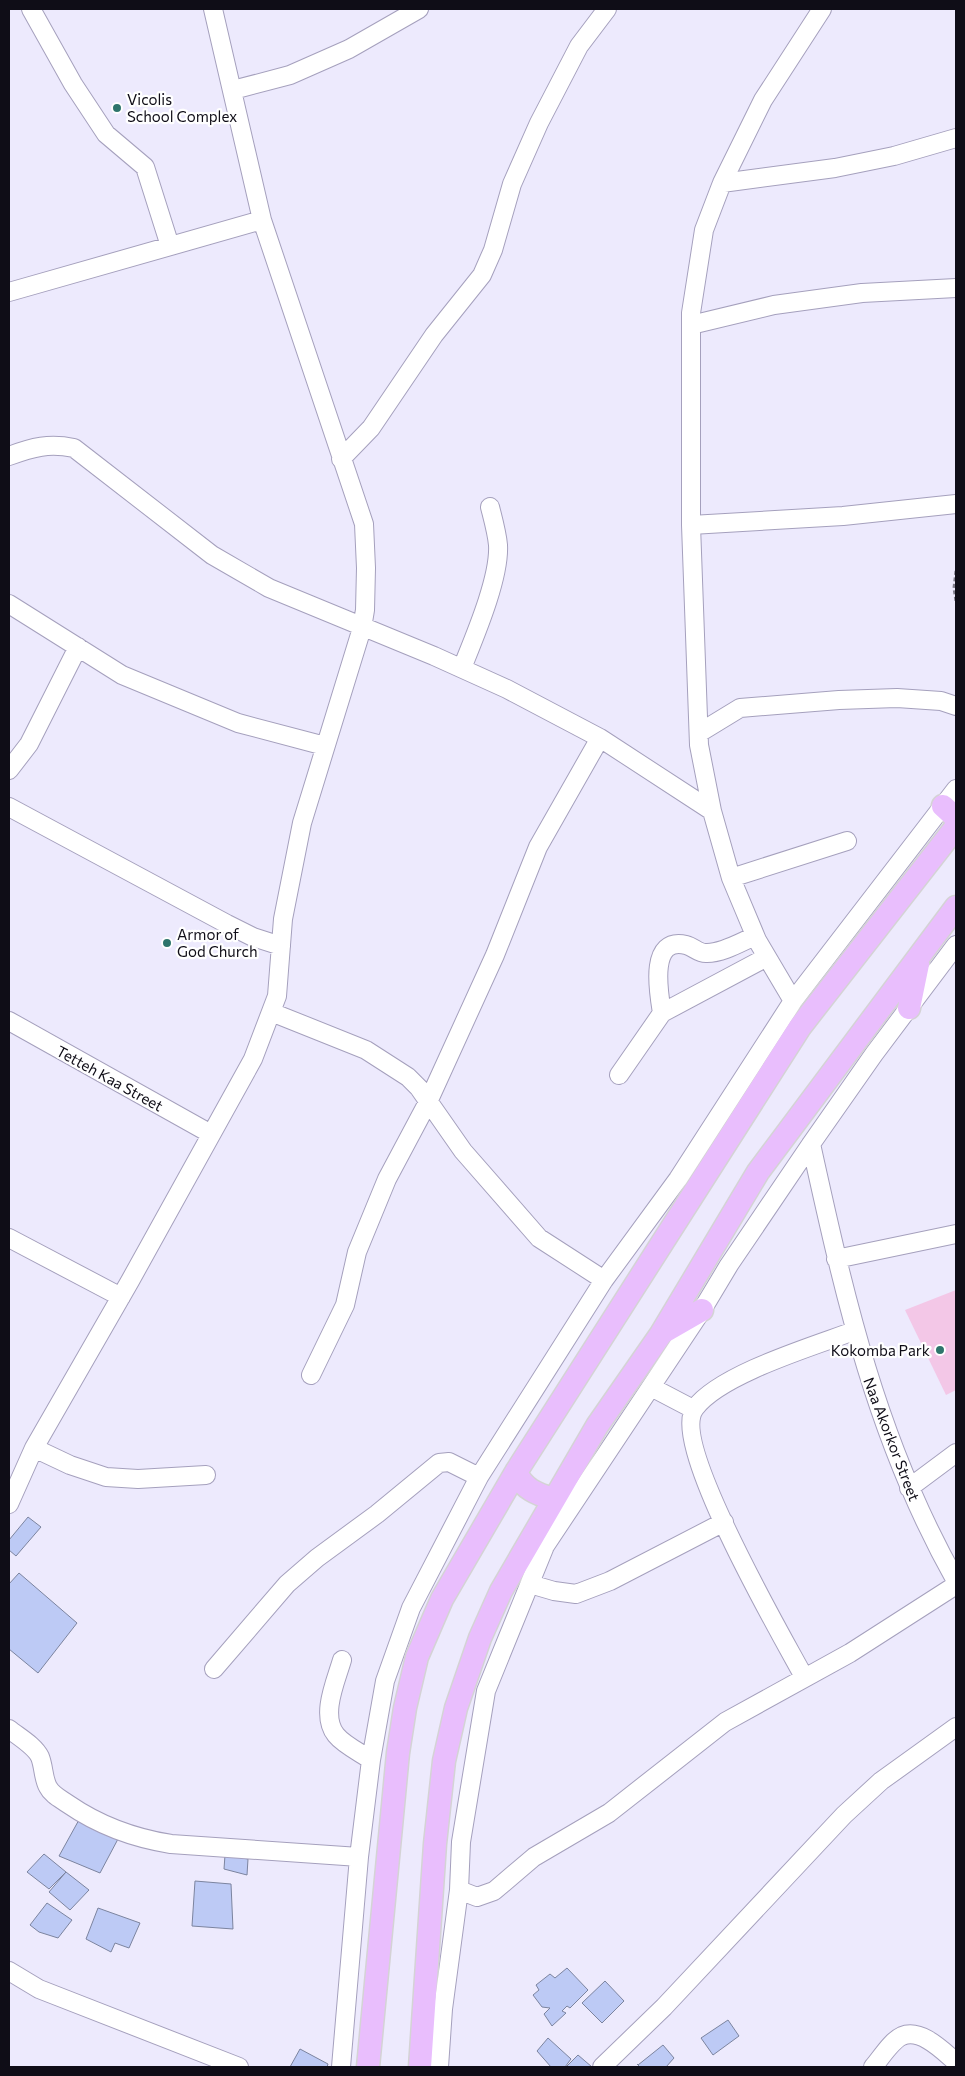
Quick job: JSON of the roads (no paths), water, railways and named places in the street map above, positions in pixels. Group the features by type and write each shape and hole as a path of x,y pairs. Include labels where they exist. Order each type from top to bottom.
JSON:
{"main road":[{"path":"368,2067 398,1754 405,1708 417,1657 442,1599 516,1472 800,1027 956,827"},
{"path":"420,2067 436,1835 444,1761 456,1708 480,1638 502,1590 597,1426 661,1334 758,1172 956,907"},
{"path":"909,1008 919,958"},
{"path":"661,1334 702,1310"},
{"path":"516,1472 520,1481 528,1489 553,1499"}],"street":[{"path":"31,9 73,84 106,134 145,167 170,246"},
{"path":"9,1504 16,1468 34,1448 121,1297 253,1059 277,996 284,919 302,823 362,628 365,610 364,524 262,220 213,9"},
{"path":"233,90 290,74 349,49 420,9"},
{"path":"341,459 371,428 434,335 482,275 493,250 512,184 539,123 579,46 607,9"},
{"path":"793,1001 755,936 732,878 712,811 699,733 691,525 691,325 704,230 722,183 763,100 822,9"},
{"path":"722,183 835,168 894,156 956,138"},
{"path":"9,292 262,220"},
{"path":"691,325 774,305 862,292 956,288"},
{"path":"9,456 53,444 74,448 212,555 269,588 507,688 600,738 712,811"},
{"path":"691,525 834,516 956,504"},
{"path":"462,668 481,621 495,568 498,546 490,507"},
{"path":"9,604 122,676 184,703 238,723 325,746"},
{"path":"9,770 29,744 78,647"},
{"path":"699,733 740,708 839,700 897,698 941,701 956,706"},
{"path":"311,1375 345,1305 350,1278 364,1230 387,1179 428,1102 494,955 538,847 600,738"},
{"path":"340,2067 371,1760 385,1681 411,1608 479,1477 604,1280 678,1179 793,1001 949,812 956,788"},
{"path":"9,807 226,924 253,937 281,946"},
{"path":"732,878 847,841"},
{"path":"662,1013 658,964 664,952 674,945 686,945 705,954 714,953 755,936"},
{"path":"439,2067 443,2009 459,1890 461,1842 486,1691 545,1546 702,1310 729,1265 811,1144 956,945"},
{"path":"618,1075 662,1013 767,958"},
{"path":"271,1012 366,1050 408,1077 420,1088 463,1151 539,1238 604,1280"},
{"name":"Tetteh Kaa Street","path":"9,1021 211,1134"},
{"name":"Naa Akorkor Street","path":"811,1144 836,1260 866,1374 909,1488 956,1581"},
{"path":"836,1260 956,1234"},
{"path":"9,1238 121,1297"},
{"path":"804,1677 745,1568 724,1522 698,1463 690,1432 690,1420 693,1409 711,1393 760,1366 854,1331"},
{"path":"651,1387 693,1409"},
{"path":"34,1448 70,1466 106,1477 138,1479 206,1474"},
{"path":"909,1488 956,1452"},
{"path":"214,1669 287,1584 439,1463 449,1462 479,1477"},
{"path":"530,1584 554,1592 576,1594 610,1581 724,1522"},
{"path":"459,1890 477,1897 494,1891 534,1857 609,1813 725,1722 850,1653 956,1585"},
{"path":"342,1660 332,1696 329,1717 336,1735 371,1760"},
{"path":"602,2067 664,2007 844,1815 881,1781 956,1727"},
{"path":"9,1730 31,1747 40,1757 47,1786 52,1792 84,1815 116,1831 142,1840 171,1844 360,1857"},
{"path":"9,1971 38,1988 239,2067"},
{"path":"874,2067 901,2036 911,2034 934,2044 956,2062"}],"place":[{"name":"Vicolis School Complex","path":"117,108"},
{"name":"Armor of God Church","path":"167,943"},
{"name":"Kokomba Park","path":"940,1350"}]}
